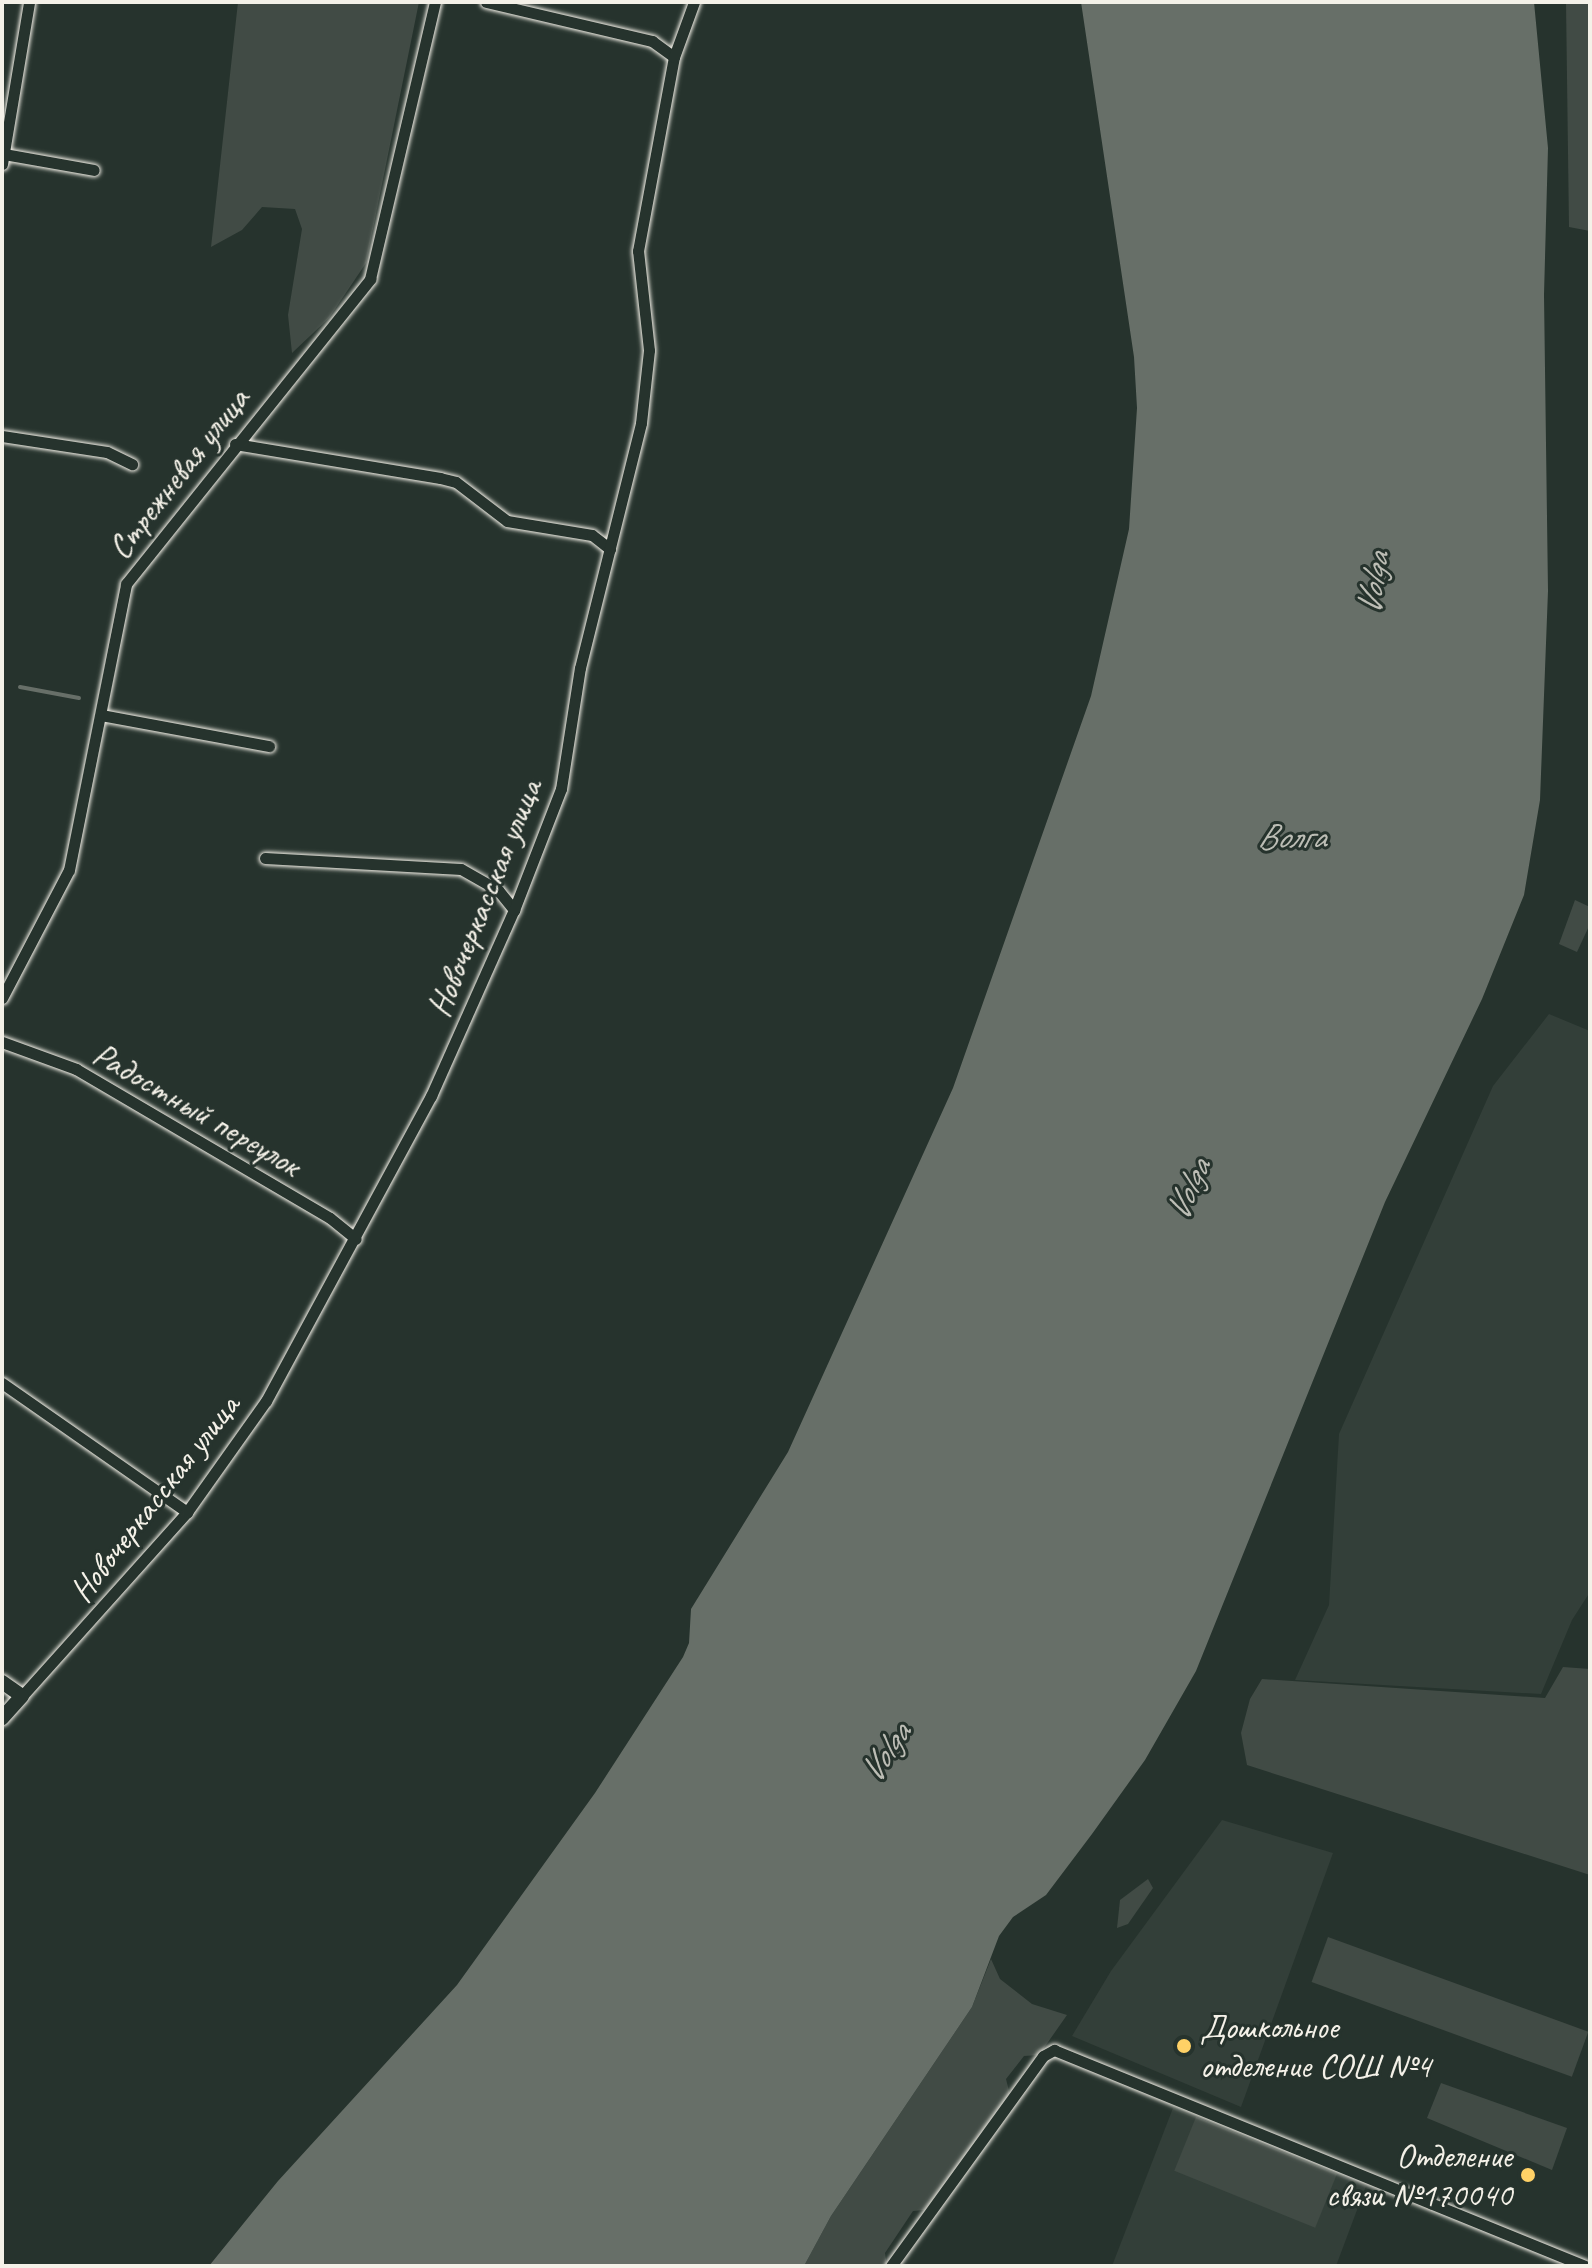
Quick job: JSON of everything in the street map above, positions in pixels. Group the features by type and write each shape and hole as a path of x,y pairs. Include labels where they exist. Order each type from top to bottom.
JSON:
{"street":[{"path":"29,2 3,159 94,170"},
{"name":"Стрежневая улица","path":"2,998 69,870 126,584 134,568 370,279 435,2"},
{"path":"486,2 652,41 674,57"},
{"name":"Новочеркасская улица","path":"22,1696 187,1512 266,1401 431,1096 514,910 561,789 580,668 641,423 649,350 638,251 674,57 694,2"},
{"path":"2,436 107,452 132,464"},
{"path":"235,444 456,482 507,521 592,535 610,549"},
{"path":"101,715 269,746"},
{"path":"265,858 461,869 498,890 514,910"},
{"name":"Радостный переулок","path":"2,1042 76,1069 330,1218 356,1239"},
{"path":"2,1383 187,1512"},
{"path":"2,1682 22,1696 2,1718"},
{"path":"891,2266 1043,2056 1056,2051 1585,2266"}],"shaded area":[{"path":"238,2 419,2 366,263 329,318 292,353 288,315 302,229 295,209 262,207 242,230 211,247"},
{"path":"1566,2 1590,2 1590,231 1569,227"},
{"path":"1575,900 1590,907 1590,924 1577,952 1559,944"},
{"path":"1549,1014 1590,1031 1590,1592 1572,1620 1541,1694 1295,1680 1329,1605 1339,1434 1493,1086"},
{"path":"1563,1667 1590,1669 1590,1875 1247,1765 1241,1733 1250,1699 1262,1679 1545,1698"},
{"path":"1222,1820 1333,1853 1241,2107 1072,2036 1111,1971"},
{"path":"1148,1879 1153,1888 1128,1924 1117,1928 1120,1900"},
{"path":"1328,1937 1588,2032 1572,2077 1312,1982"},
{"path":"991,1959 1000,1979 1032,2004 1067,2015 1039,2055 1024,2056 1006,2079 1010,2095 925,2210 913,2211 885,2253 887,2266 804,2266 831,2216 972,2007"},
{"path":"1441,2083 1567,2128 1552,2170 1427,2118"},
{"path":"1173,2108 1366,2186 1336,2266 1112,2266"},
{"path":"1196,2117 1337,2174 1315,2228 1174,2171"}],"water":[{"name":"Волга","path":"1081,2 1534,2 1548,148 1544,295 1548,591 1540,800 1524,895 1482,999 1385,1202 1196,1671 1145,1760 1092,1834 1046,1895 1013,1917 999,1936 972,2007 831,2216 804,2266 209,2266 278,2181 457,1985 595,1793 683,1657 689,1643 691,1609 788,1452 953,1088 1091,696 1129,529 1137,408 1134,357"}],"waterway":[{"path":"20,687 79,698"}],"place":[{"name":"Дошкольное отделение СОШ №4","path":"1184,2046"},
{"name":"Отделение связи №170040","path":"1528,2175"}],"water label":[{"name":"Volga","path":"1373,584"},
{"name":"Volga","path":"1188,1190"},
{"name":"Volga","path":"885,1753"}]}
